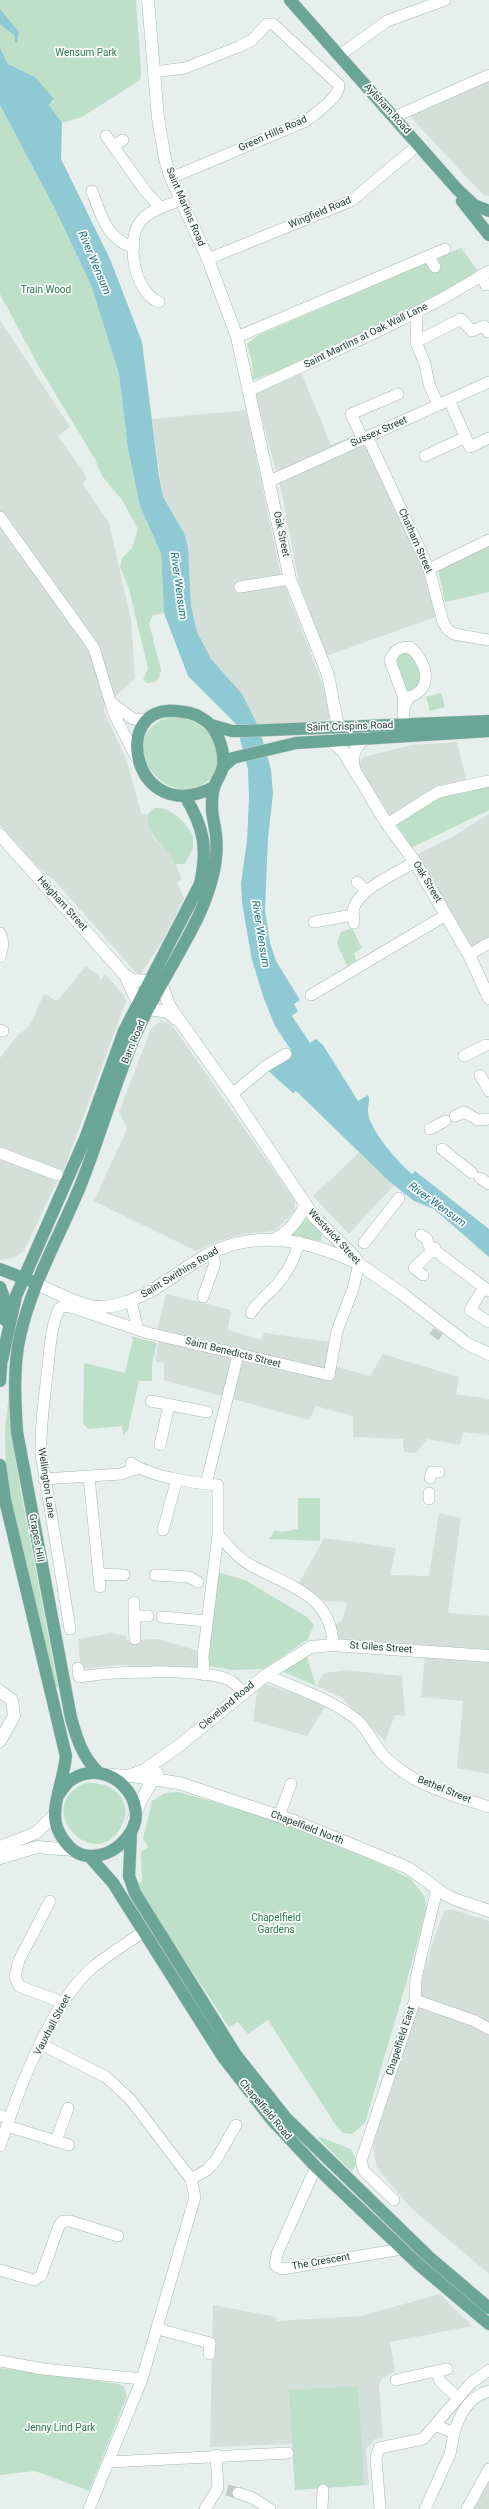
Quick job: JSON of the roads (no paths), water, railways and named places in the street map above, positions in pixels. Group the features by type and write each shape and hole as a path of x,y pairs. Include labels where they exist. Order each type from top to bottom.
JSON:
{"main road":[{"name":"Aylsham Road","path":"290,0 457,189 474,205 489,211"},
{"path":"457,189 463,202 489,235"},
{"path":"211,725 190,712 167,710 146,720 137,740 136,757 143,773 155,786 167,793 186,796 199,795 214,787"},
{"name":"Saint Crispins Road","path":"211,725 232,731 489,721"},
{"name":"Barn Road","path":"24,1277 85,1139 124,1031 143,1006 162,986 210,891 216,849 212,815 214,787 223,767 221,745 211,725"},
{"name":"Saint Crispins Road","path":"223,767 233,758 269,748 331,740 489,731"},
{"name":"Barn Road","path":"32,1296 80,1185 135,1037 150,981 196,896 204,866 204,836 197,817 186,796"},
{"path":"0,1269 24,1277 37,1284"},
{"path":"2,1360 18,1290 24,1277"},
{"path":"0,1282 32,1296"},
{"path":"0,1287 6,1304 0,1381"},
{"name":"Grapes Hill","path":"32,1296 20,1338 15,1388 17,1432 71,1718 79,1746 88,1761 98,1772"},
{"name":"Grapes Hill","path":"0,1465 5,1500 66,1756 59,1794"},
{"path":"98,1772 110,1776 129,1793 134,1818 131,1832 113,1850 89,1856 73,1850 65,1842 55,1814 59,1794 71,1780 98,1772"},
{"name":"Chapelfield Road","path":"131,1832 129,1876 136,1893 236,2055 286,2118 336,2170 429,2258 489,2308"},
{"name":"Chapelfield Road","path":"89,1856 113,1883 231,2068 272,2120 316,2167 402,2249 489,2324"}],"street":[{"name":"Saint Martins Road","path":"148,0 160,136 171,178 208,259 237,337"},
{"path":"340,55 373,29 386,21 445,0"},
{"name":"Green Hills Road","path":"154,72 186,68 238,47 252,40 267,24 277,27 336,80 339,85 338,91 321,109 306,121 171,178"},
{"path":"394,117 489,74"},
{"path":"106,136 146,192 161,208"},
{"path":"113,146 123,140"},
{"name":"Wingfield Road","path":"208,259 351,201 418,145"},
{"path":"92,191 101,216 113,237 123,245 134,247"},
{"path":"160,302 147,295 142,287 134,256 135,234 140,222 161,208 181,200"},
{"path":"237,337 445,249"},
{"path":"429,257 435,267"},
{"name":"Saint Martins at Oak Wall Lane","path":"248,390 374,334 486,277"},
{"path":"417,316 416,342 425,364 429,384 438,405"},
{"path":"416,342 461,319 472,331 484,326 488,332"},
{"name":"Oak Street","path":"237,337 270,481 290,579 328,675 338,727"},
{"name":"Sussex Street","path":"270,481 489,382"},
{"name":"Chatham Street","path":"398,394 351,414 365,439 429,569 443,622 448,630 454,634 489,640"},
{"path":"449,400 470,447 489,438"},
{"path":"425,456 466,437"},
{"path":"0,517 94,648 112,703 114,714 136,757"},
{"path":"429,569 489,540"},
{"path":"240,587 290,579"},
{"path":"404,707 409,697 424,689 426,681 418,656 410,647 402,647 394,651 390,660 403,696 404,725"},
{"path":"112,703 133,719 146,720"},
{"name":"Oak Street","path":"355,772 352,758 354,751 358,744 367,738"},
{"name":"Oak Street","path":"331,740 343,752 387,824 415,862 469,955 489,998"},
{"path":"387,824 438,792 489,781"},
{"name":"Heigham Street","path":"0,835 124,974 143,1006"},
{"path":"314,922 354,919 358,899 366,891 415,862"},
{"path":"357,882 366,891"},
{"path":"311,995 446,915"},
{"path":"0,933 3,944 0,957"},
{"path":"469,955 489,943"},
{"name":"Heigham Street","path":"124,974 132,980 150,981"},
{"name":"Westwick Street","path":"162,986 170,1006 178,1020 232,1094 314,1217 358,1249 358,1264 401,1293 466,1343 489,1354"},
{"name":"Westwick Street","path":"143,1006 168,1012 178,1020"},
{"path":"464,1056 486,1045"},
{"path":"232,1094 266,1066 286,1054"},
{"path":"480,1075 489,1091"},
{"path":"430,1129 464,1112 478,1120 489,1118"},
{"path":"442,1149 480,1178"},
{"path":"0,1153 58,1175"},
{"path":"358,1249 399,1198"},
{"path":"275,1239 283,1235 295,1222 305,1205"},
{"path":"421,1236 427,1239 430,1246 435,1248 486,1289 470,1310 489,1322"},
{"name":"Saint Swithins Road","path":"132,1301 174,1278 212,1253 230,1244 250,1240 275,1239 299,1242 324,1248 358,1264"},
{"path":"251,1313 262,1298 282,1279 297,1251 299,1242"},
{"path":"423,1276 414,1268 435,1248"},
{"path":"203,1297 215,1263 212,1253"},
{"name":"Saint Benedicts Street","path":"63,1306 71,1307 138,1330 238,1355 329,1375 337,1331 355,1284 358,1264"},
{"path":"37,1284 66,1298 91,1306 110,1306 132,1301 138,1330"},
{"name":"Wellington Lane","path":"63,1306 59,1309 54,1322 44,1402 41,1445 44,1479 68,1590 70,1629"},
{"path":"206,1484 215,1414 238,1355"},
{"path":"152,1401 215,1414"},
{"path":"160,1445 169,1405"},
{"path":"44,1479 128,1473 134,1466 177,1478 218,1485 218,1535 205,1584 207,1621 203,1656 204,1675"},
{"path":"89,1476 100,1587"},
{"path":"163,1530 177,1478"},
{"path":"218,1535 239,1558 295,1586 312,1600 325,1618 332,1635 333,1645"},
{"path":"98,1574 124,1575"},
{"path":"155,1575 188,1577 205,1584"},
{"path":"134,1602 135,1639"},
{"path":"134,1616 148,1616"},
{"path":"162,1618 207,1621"},
{"name":"St Giles Street","path":"279,1666 311,1647 333,1645 489,1656"},
{"name":"Cleveland Road","path":"110,1776 129,1776 146,1770 176,1748 266,1674 279,1666"},
{"path":"78,1668 79,1677 134,1673 204,1675 226,1678 244,1693"},
{"name":"Bethel Street","path":"266,1674 325,1699 341,1709 361,1723 384,1756 421,1782 489,1807"},
{"path":"0,1691 10,1697 14,1709 14,1716 9,1728 0,1741"},
{"name":"Cleveland Road","path":"148,1789 154,1778 176,1748"},
{"name":"Chapelfield North","path":"129,1776 154,1778 304,1824 421,1875 437,1889 451,1898 489,1911"},
{"path":"279,1816 291,1784"},
{"name":"Chapelfield North","path":"148,1789 164,1786 190,1788"},
{"path":"134,1818 148,1789"},
{"path":"0,1847 36,1833 55,1814"},
{"path":"0,1858 37,1847 73,1850"},
{"name":"Chapelfield East","path":"366,2145 373,2130 415,2000 416,1978 437,1889"},
{"path":"50,1901 20,1960 15,1977 19,1986 64,2002"},
{"name":"Vauxhall Street","path":"0,2146 5,2120 41,2044 64,2002 91,1969 143,1932"},
{"path":"415,2000 475,2021 489,2029"},
{"path":"41,2044 90,2067 110,2080 130,2099 191,2179 195,2197 194,2206 158,2329 142,2378 89,2509"},
{"path":"56,2141 68,2108"},
{"path":"5,2120 69,2145"},
{"path":"191,2179 207,2170 216,2160 236,2125"},
{"name":"The Crescent","path":"316,2167 277,2254 275,2264 282,2269 402,2249"},
{"path":"0,2270 34,2280 41,2276 59,2226 63,2221 70,2220 118,2236"},
{"path":"158,2329 210,2343 209,2354"},
{"path":"0,2360 43,2369 142,2378"},
{"path":"396,2380 442,2370 440,2381 458,2398"},
{"path":"380,2509 376,2458 379,2448 424,2439 471,2383 489,2370"},
{"path":"425,2509 450,2454 454,2433 467,2404 476,2396 489,2391"},
{"path":"435,2425 454,2433"},
{"path":"109,2462 216,2455 288,2453"},
{"path":"205,2509 223,2489 216,2455"},
{"path":"466,2509 489,2470"},
{"path":"322,2509 323,2490"},
{"path":"238,2493 253,2498 270,2509"}],"water":[{"path":"0,9 19,32 17,43 15,42 15,36 0,24"},
{"name":"River Wensum","path":"0,48 8,64 35,77 54,99 49,105 62,123 61,159 110,259 142,342 159,476 163,497 184,533 188,547 191,605 197,632 211,659 242,694 259,728 271,769 273,794 268,838 265,910 270,943 276,961 300,1000 294,1004 298,1011 292,1016 310,1043 316,1039 323,1045 358,1101 368,1095 368,1112 373,1127 386,1146 406,1169 412,1174 415,1171 489,1229 489,1257 434,1209 414,1201 389,1181 296,1091 293,1093 264,1067 291,1050 275,1026 263,996 252,960 242,903 241,883 247,841 249,799 248,769 236,724 188,676 164,613 161,553 140,506 128,449 119,374 91,285 55,209 0,105"}],"tunnel":[{"path":"434,1337 438,1331"},
{"path":"227,2490 238,2493"}],"park label":[{"name":"Wensum Park","path":"86,53"},
{"name":"Train Wood","path":"46,290"},
{"name":"Chapelfield Gardens","path":"276,1924"},
{"name":"Jenny Lind Park","path":"60,2428"}]}
